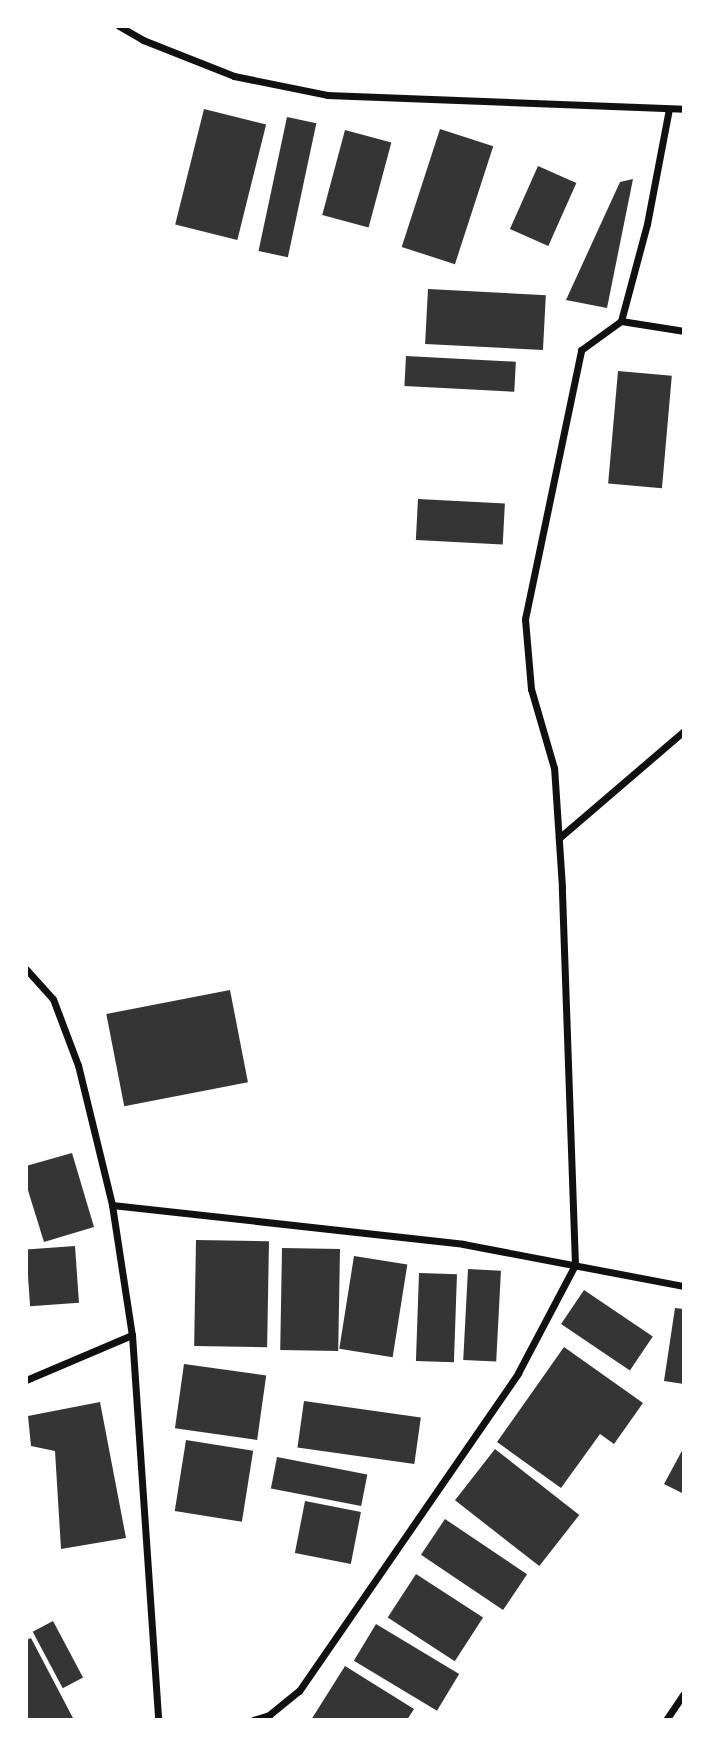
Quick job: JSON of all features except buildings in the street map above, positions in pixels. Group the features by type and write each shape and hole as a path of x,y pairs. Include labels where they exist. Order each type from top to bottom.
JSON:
{"street":[{"path":"119,26 143,40 234,76 327,95 684,109"},
{"path":"253,1720 269,1715 299,1691 518,1373 575,1265 554,768 531,689 525,619 581,349 621,320 648,224 669,109"},
{"path":"621,320 684,331"},
{"path":"559,838 684,731"},
{"path":"26,969 53,999 78,1065 112,1205 132,1335 158,1720"},
{"path":"112,1205 463,1244 684,1286"},
{"path":"26,1380 132,1335"},
{"path":"666,1720 684,1693"}]}
